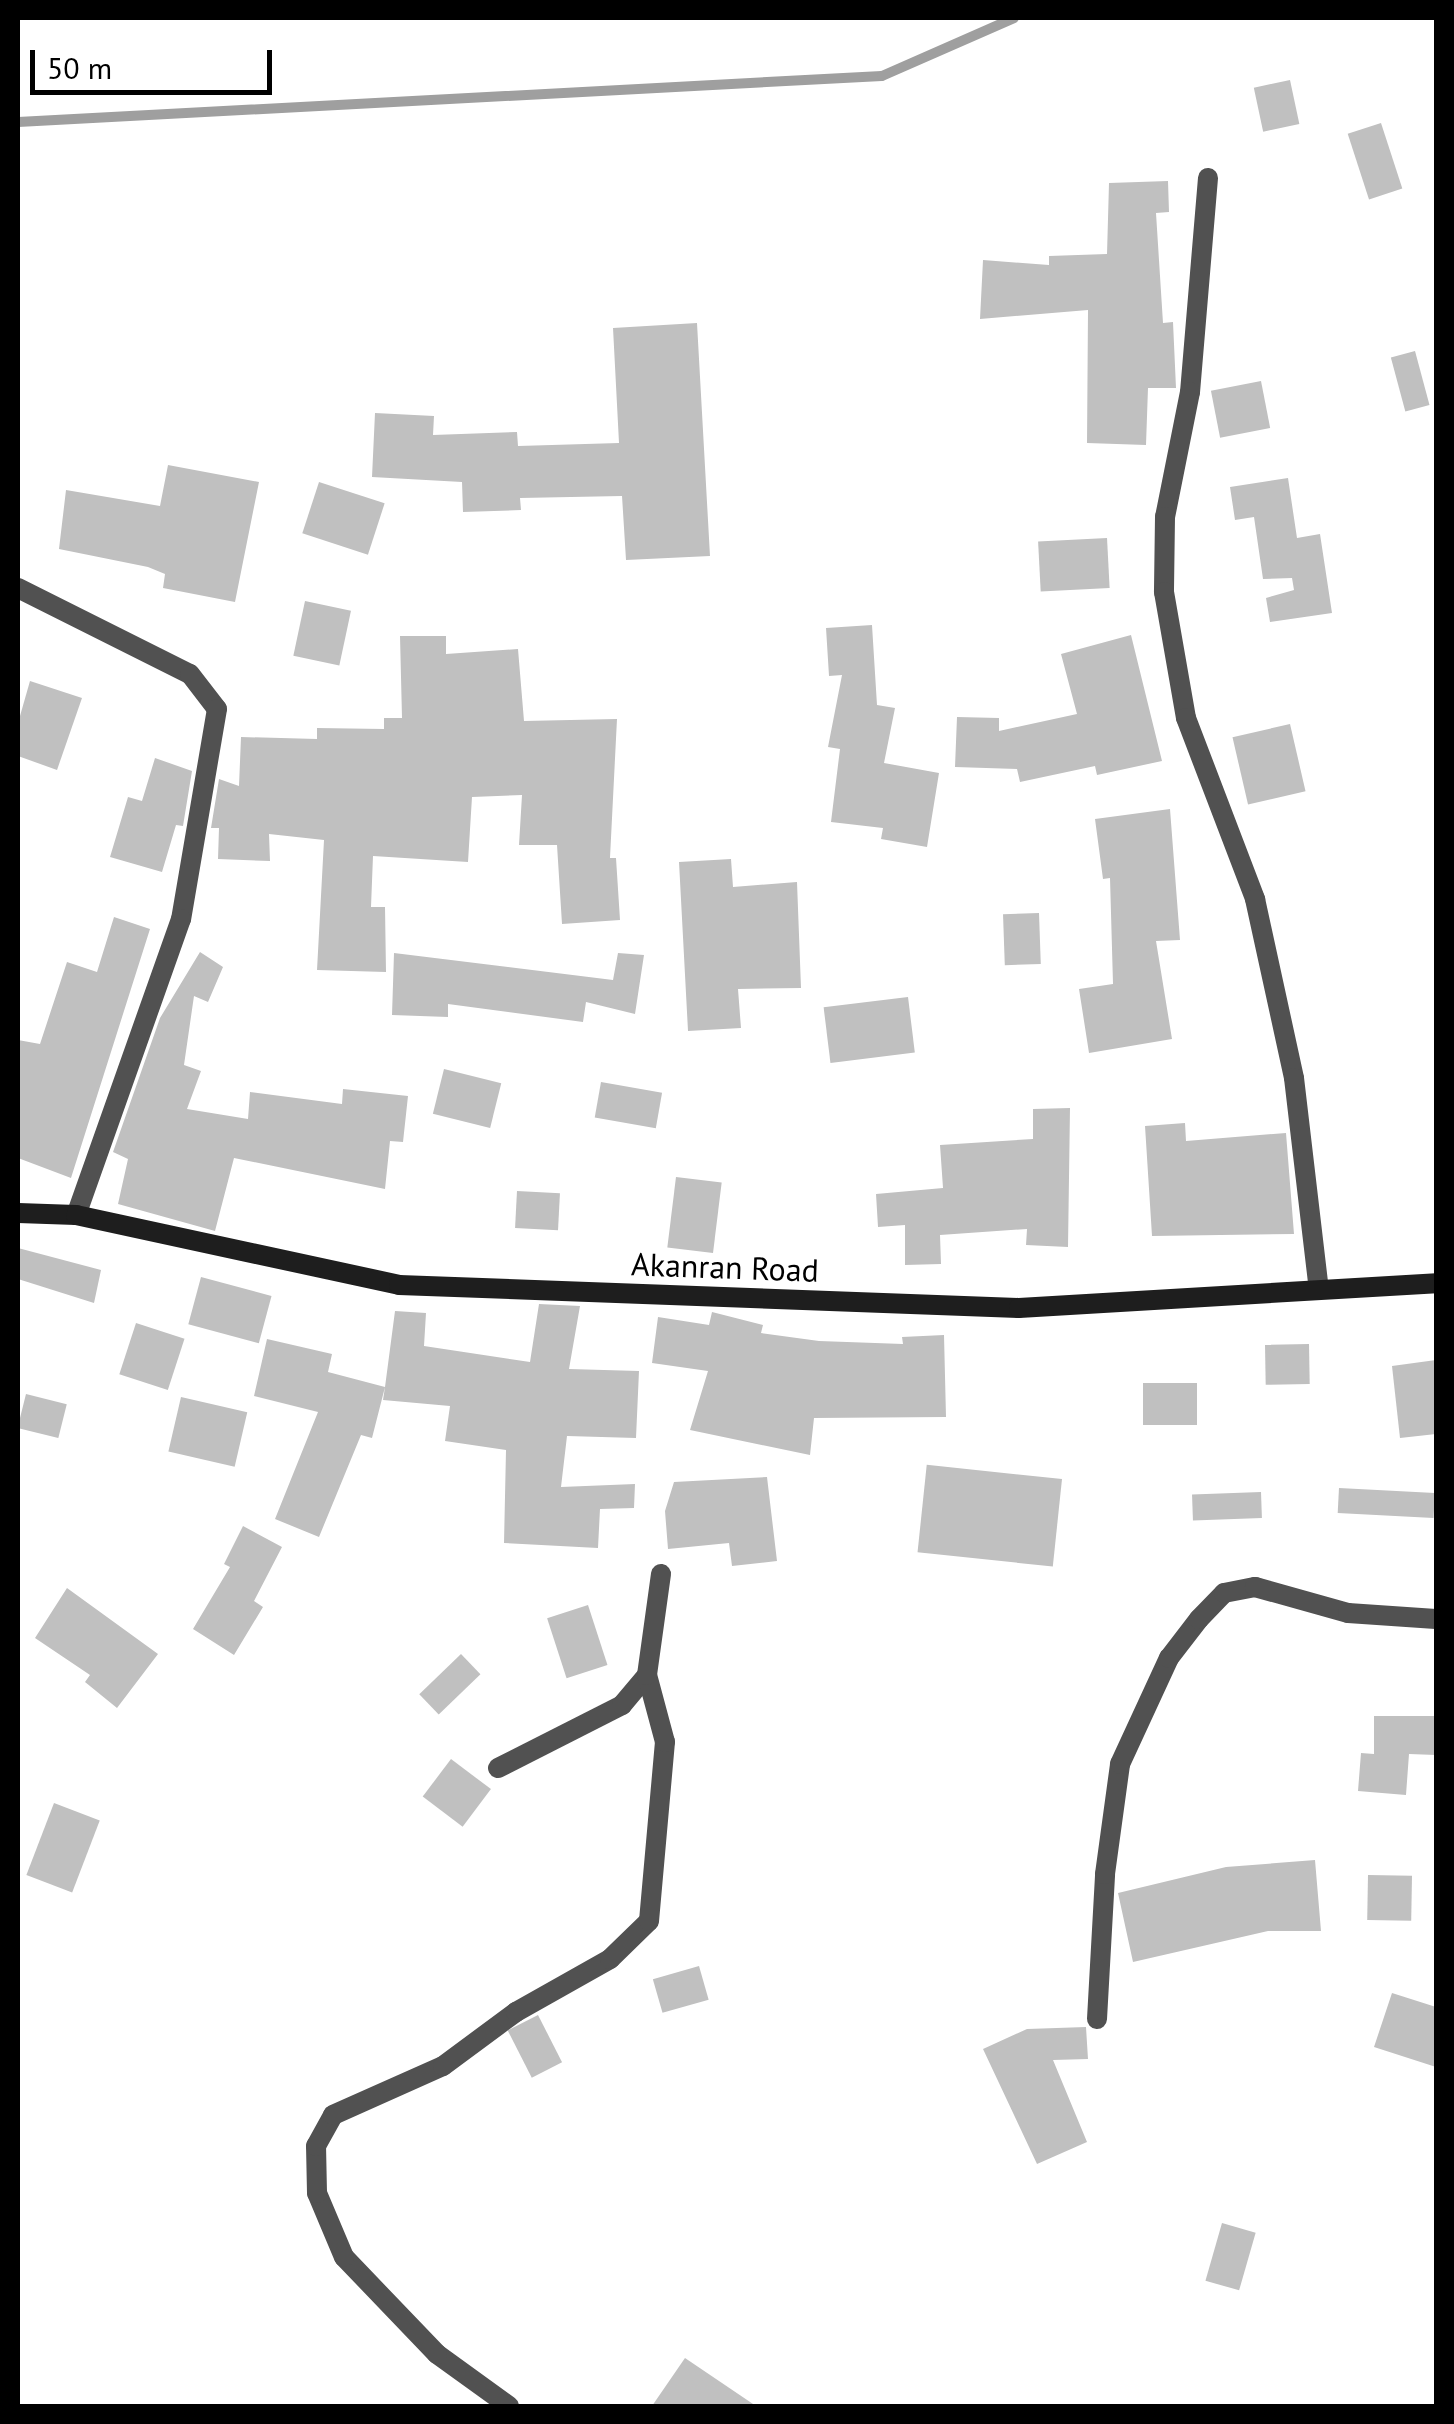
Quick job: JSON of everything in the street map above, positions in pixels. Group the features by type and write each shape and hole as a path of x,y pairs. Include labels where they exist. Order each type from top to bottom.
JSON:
{"main road":[{"name":"Akanran Road","path":"18,1213 76,1215 399,1285 1019,1308 1436,1282"}],"street":[{"path":"1208,178 1190,392 1165,516 1164,592 1186,718 1255,899 1294,1078 1319,1290"},
{"path":"18,588 190,674 217,708 181,920 76,1215"},
{"path":"510,2406 437,2354 344,2257 317,2193 316,2146 333,2116 442,2066 516,2012 610,1959 648,1920 665,1742 648,1675 661,1574"},
{"path":"1097,2019 1105,1874 1120,1764 1169,1658 1199,1619 1224,1592 1255,1587 1348,1613 1436,1619"},
{"path":"498,1768 622,1705 648,1675"}],"building":[{"path":"1290,80 1299,124 1263,132 1254,88"},
{"path":"1381,123 1402,189 1369,199 1348,134"},
{"path":"1168,181 1169,212 1156,213 1163,323 1173,322 1176,388 1148,388 1146,445 1087,443 1088,310 980,319 983,260 1049,265 1049,256 1107,254 1109,183"},
{"path":"697,323 710,556 626,560 622,496 520,498 521,510 463,512 462,482 372,477 375,413 434,416 433,435 517,432 518,446 619,443 613,328"},
{"path":"1415,351 1429,405 1405,412 1391,357"},
{"path":"1261,381 1270,428 1220,438 1211,391"},
{"path":"168,465 259,482 235,602 163,588 165,574 148,567 59,549 66,490 160,506"},
{"path":"1288,478 1297,538 1320,534 1332,613 1270,622 1266,598 1294,590 1292,578 1263,579 1254,517 1235,520 1230,487"},
{"path":"319,482 385,503 368,555 302,533"},
{"path":"1107,538 1110,588 1041,592 1038,542"},
{"path":"305,601 351,611 339,666 293,656"},
{"path":"872,625 877,705 895,708 884,763 939,773 927,847 881,839 883,828 831,822 840,749 828,747 842,675 829,676 826,628"},
{"path":"1131,635 1162,761 1097,775 1095,766 1020,782 1017,769 955,767 957,717 999,718 999,731 1077,714 1061,654"},
{"path":"400,636 446,636 446,654 518,649 524,721 617,719 610,858 616,858 620,920 562,924 557,845 519,845 522,795 472,797 468,862 373,856 371,907 385,907 386,972 317,970 324,840 269,834 270,861 218,859 219,828 211,828 219,779 239,786 241,737 317,739 317,728 384,729 384,718 402,718"},
{"path":"30,681 82,698 57,770 18,756 18,723"},
{"path":"1290,724 1306,791 1248,805 1233,737"},
{"path":"155,758 192,771 183,826 176,825 162,872 110,857 128,797 142,801"},
{"path":"1170,809 1180,940 1156,941 1172,1039 1089,1053 1079,989 1113,984 1110,878 1103,879 1095,819"},
{"path":"731,859 733,887 797,882 801,988 738,989 741,1028 688,1031 679,862"},
{"path":"1039,913 1041,964 1005,965 1003,914"},
{"path":"114,917 150,929 71,1178 18,1158 18,1040 40,1044 67,962 97,972"},
{"path":"200,952 223,967 208,1002 194,996 184,1065 201,1071 187,1109 248,1119 250,1092 342,1104 343,1089 408,1096 403,1142 390,1141 385,1189 234,1158 215,1231 118,1204 128,1159 113,1152 160,1018"},
{"path":"394,953 613,980 618,953 644,955 635,1014 586,1002 583,1022 448,1004 448,1017 392,1015"},
{"path":"908,997 915,1053 830,1063 824,1007"},
{"path":"444,1069 501,1083 490,1128 433,1114"},
{"path":"601,1082 662,1093 656,1128 595,1117"},
{"path":"1070,1108 1068,1247 1026,1245 1027,1229 940,1235 941,1264 905,1265 905,1225 878,1227 876,1194 943,1188 940,1145 1033,1139 1033,1109"},
{"path":"1185,1123 1186,1141 1286,1133 1294,1234 1152,1236 1145,1126"},
{"path":"676,1177 722,1183 713,1253 667,1247"},
{"path":"517,1191 560,1193 558,1230 515,1228"},
{"path":"18,1248 101,1270 94,1303 18,1279"},
{"path":"201,1277 272,1296 259,1343 188,1324"},
{"path":"539,1304 580,1306 569,1369 639,1371 636,1438 567,1436 561,1487 635,1484 634,1508 600,1509 598,1548 504,1543 506,1450 445,1441 450,1406 383,1400 395,1311 426,1313 424,1346 530,1362"},
{"path":"712,1312 763,1325 761,1333 819,1341 903,1344 902,1337 944,1335 946,1417 814,1418 810,1455 690,1430 708,1371 652,1363 658,1317 709,1325"},
{"path":"136,1323 185,1339 168,1390 119,1374"},
{"path":"267,1339 332,1354 328,1372 385,1387 372,1438 361,1435 319,1537 275,1519 318,1412 254,1396"},
{"path":"1309,1344 1310,1384 1266,1385 1265,1345"},
{"path":"1436,1360 1436,1434 1400,1438 1392,1366"},
{"path":"1143,1383 1197,1383 1197,1425 1143,1425"},
{"path":"26,1394 67,1404 58,1438 18,1428"},
{"path":"181,1397 247,1412 235,1467 168,1452"},
{"path":"927,1465 1062,1479 1053,1567 918,1552"},
{"path":"767,1477 777,1561 732,1566 729,1543 668,1549 665,1511 674,1482"},
{"path":"1339,1488 1435,1493 1434,1518 1338,1513"},
{"path":"1261,1492 1262,1518 1193,1520 1192,1494"},
{"path":"243,1526 282,1547 254,1601 263,1607 234,1655 193,1629 230,1567 224,1564"},
{"path":"67,1588 158,1654 117,1708 85,1682 90,1675 35,1638"},
{"path":"588,1605 607,1665 567,1678 547,1618"},
{"path":"461,1654 480,1674 439,1714 419,1694"},
{"path":"1374,1716 1436,1716 1436,1755 1409,1754 1406,1795 1358,1791 1361,1753 1374,1754"},
{"path":"451,1759 491,1789 463,1827 423,1797"},
{"path":"54,1803 100,1821 72,1892 26,1875"},
{"path":"1315,1860 1321,1931 1268,1931 1133,1962 1118,1893 1226,1867"},
{"path":"1368,1875 1412,1876 1411,1921 1367,1920"},
{"path":"699,1966 709,2000 663,2013 653,1979"},
{"path":"1392,1993 1436,2007 1436,2067 1374,2047"},
{"path":"538,2015 562,2062 532,2078 508,2030"},
{"path":"1086,2027 1088,2059 1053,2060 1087,2142 1037,2164 983,2049 1027,2029"},
{"path":"1222,2223 1256,2233 1239,2290 1205,2281"},
{"path":"685,2358 756,2406 652,2406"}],"waterway":[{"path":"18,122 882,76 1014,18"}]}
